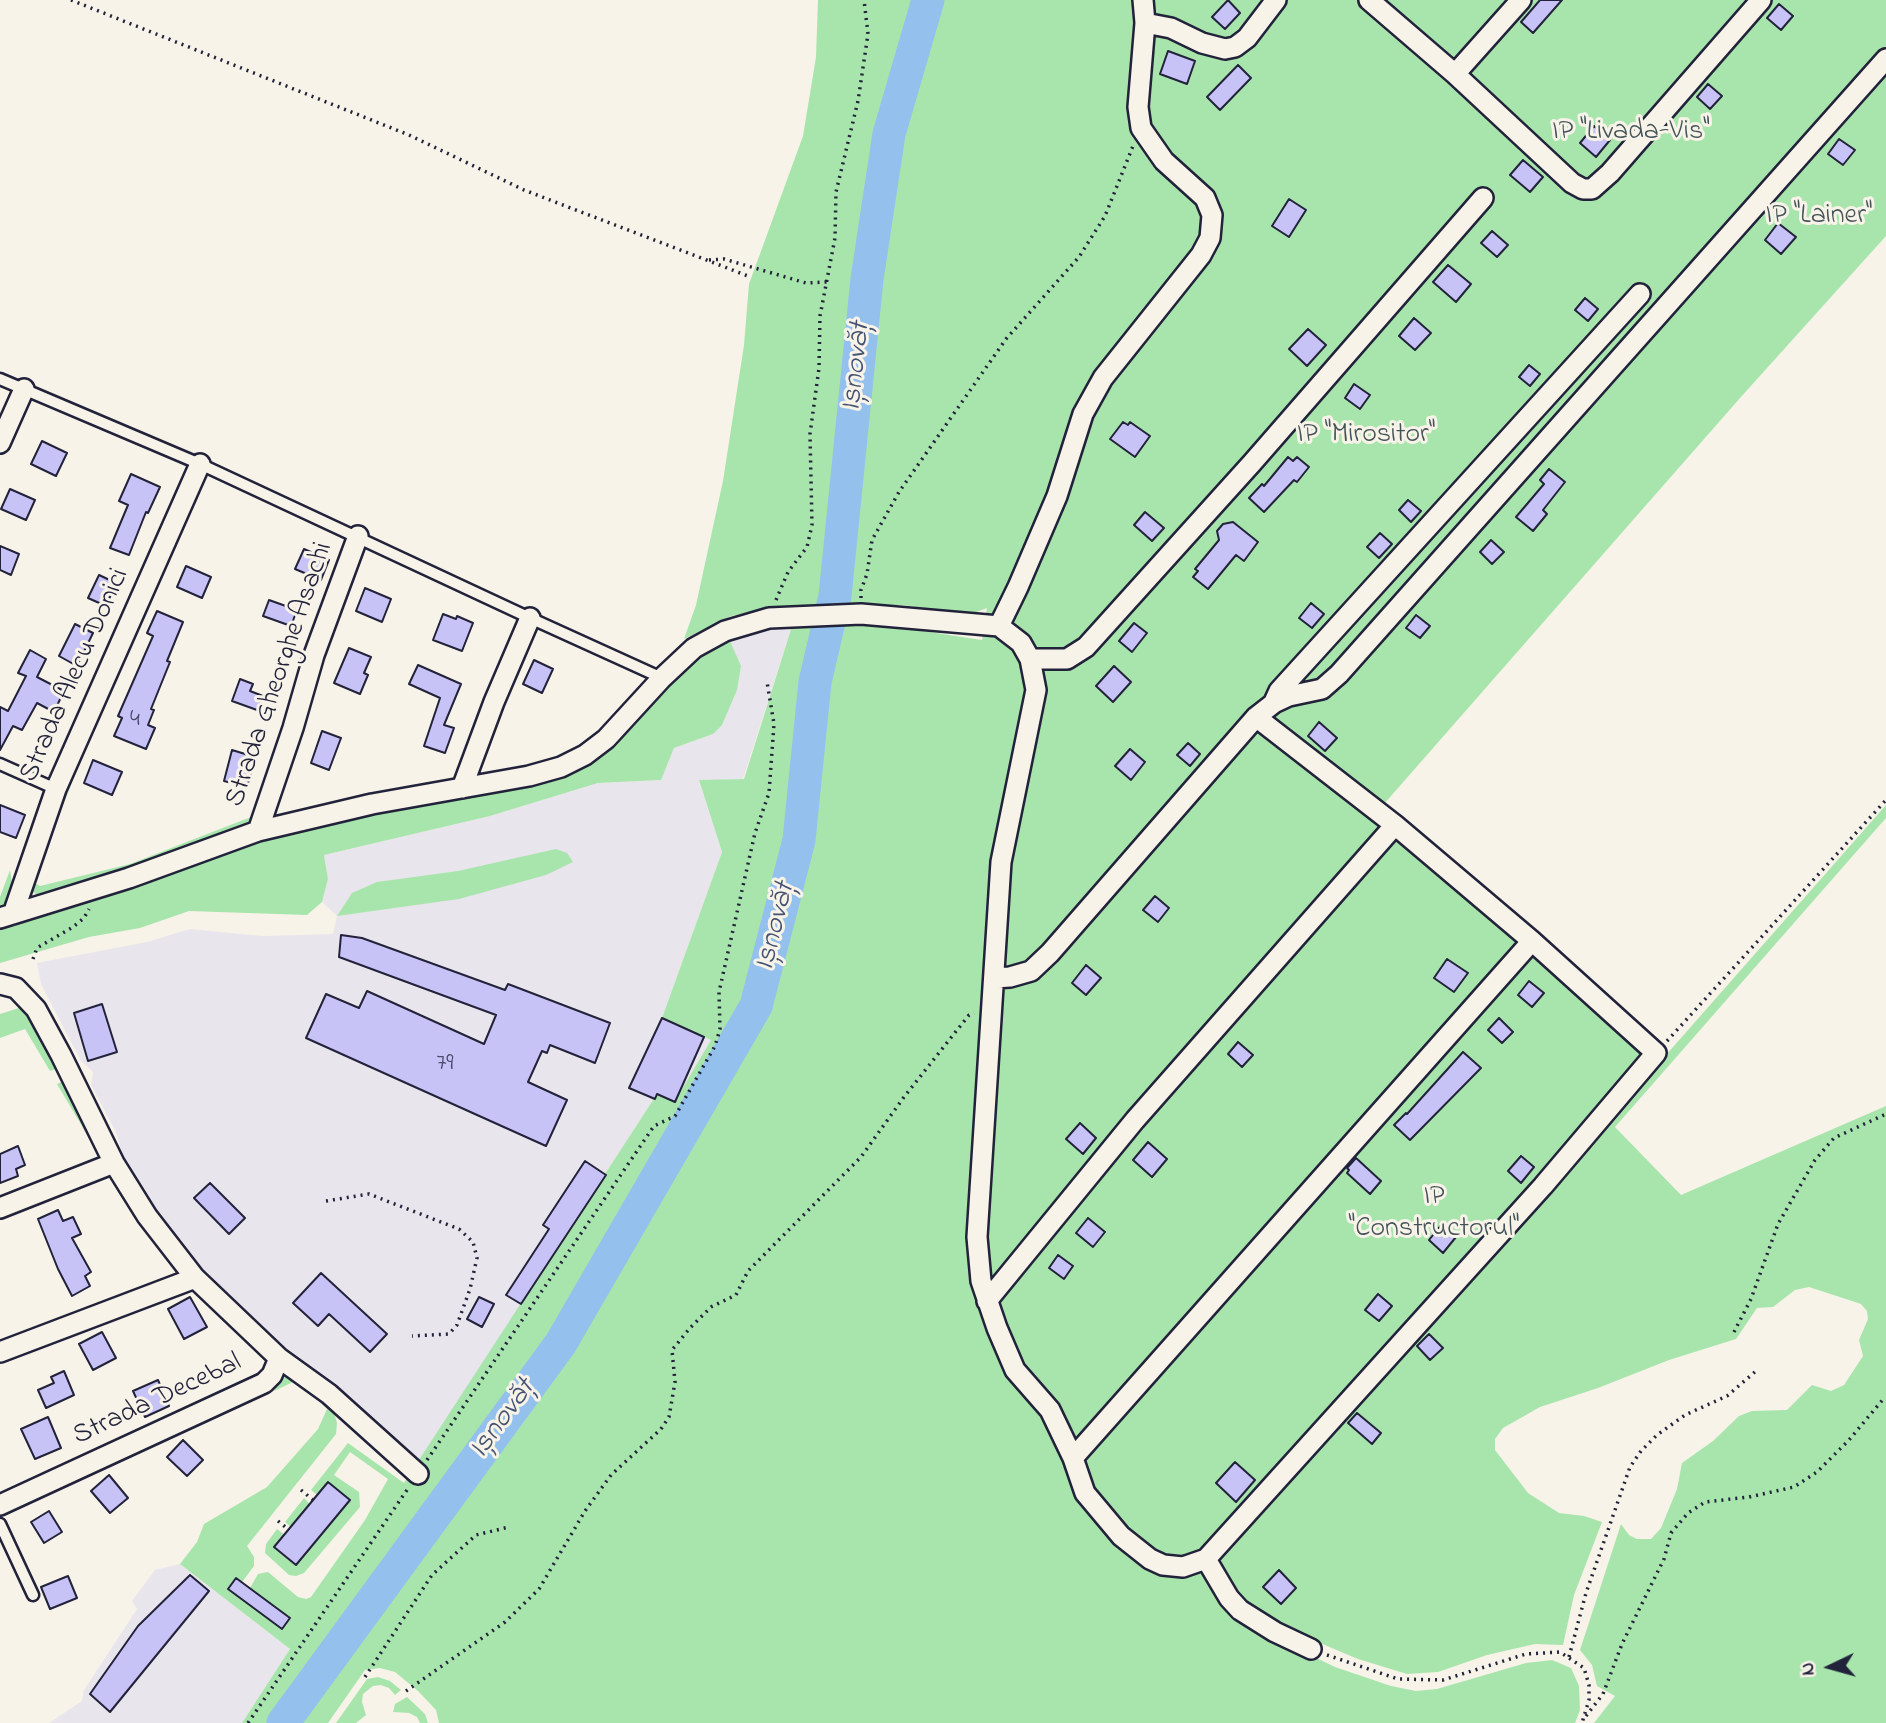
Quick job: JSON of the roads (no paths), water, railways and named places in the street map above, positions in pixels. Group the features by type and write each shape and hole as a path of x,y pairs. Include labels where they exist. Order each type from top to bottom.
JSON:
{"street":[{"path":"999,626 1056,496 1083,414 1096,390 1118,358 1201,255 1210,238 1212,215 1205,198 1164,161 1141,128 1138,107 1145,23 1143,0"},
{"path":"1145,23 1171,28 1202,43 1225,49 1235,47 1247,38 1276,0"},
{"path":"1369,0 1455,74 1572,183 1583,189 1592,189 1609,173 1761,0"},
{"path":"1455,74 1521,0"},
{"path":"994,978 1031,971 1050,953 1256,717 1274,703 1289,696 1322,689 1339,674 1886,59"},
{"path":"1030,659 1067,659 1086,648 1483,198"},
{"path":"1274,703 1279,691 1640,293"},
{"path":"0,443 24,389"},
{"name":"Strada Alecu Donici","path":"7,916 56,789 200,464"},
{"name":"Strada Gheorghe Asachi","path":"258,831 293,728 314,655 358,536"},
{"path":"7,916 94,889 258,831 372,804 529,776 561,767 585,755 606,739 662,677 694,648 725,631 769,618 861,614 999,626 1021,643 1030,659 1037,690 1001,862 977,1237 981,1281 1015,1370 1050,1410 1073,1458 1085,1493 1121,1536 1150,1559 1163,1565 1183,1567 1206,1559 1543,1186 1656,1053 1532,941 1395,825 1256,717"},
{"path":"462,788 494,702 530,618"},
{"path":"987,1301 1135,1120 1395,825"},
{"path":"1073,1458 1532,941"},
{"path":"0,984 16,988 36,1009 114,1163 147,1216 195,1278 279,1358"},
{"path":"0,1208 114,1163"},
{"path":"0,1352 195,1278"},
{"name":"Strada Decebal","path":"0,1505 264,1383 272,1375 279,1358 329,1394 418,1474"},
{"path":"1206,1559 1229,1598 1240,1610 1275,1632 1311,1649"}],"lane":[{"path":"0,379 200,464 662,677"},
{"path":"0,764 56,789"},
{"path":"0,1524 33,1595"}],"waterway":[{"name":"Ișnovăț","path":"283,1723 561,1343 756,1006 799,840 815,682 835,596 867,279 889,134 928,0"}],"park label":[{"name":"IP \"Livada-Vis\"","path":"1631,133"},
{"name":"IP \"Lainer\"","path":"1819,217"},
{"name":"IP \"Mirositor\"","path":"1366,436"},
{"name":"IP \"Constructorul\"","path":"1434,1214"}]}
